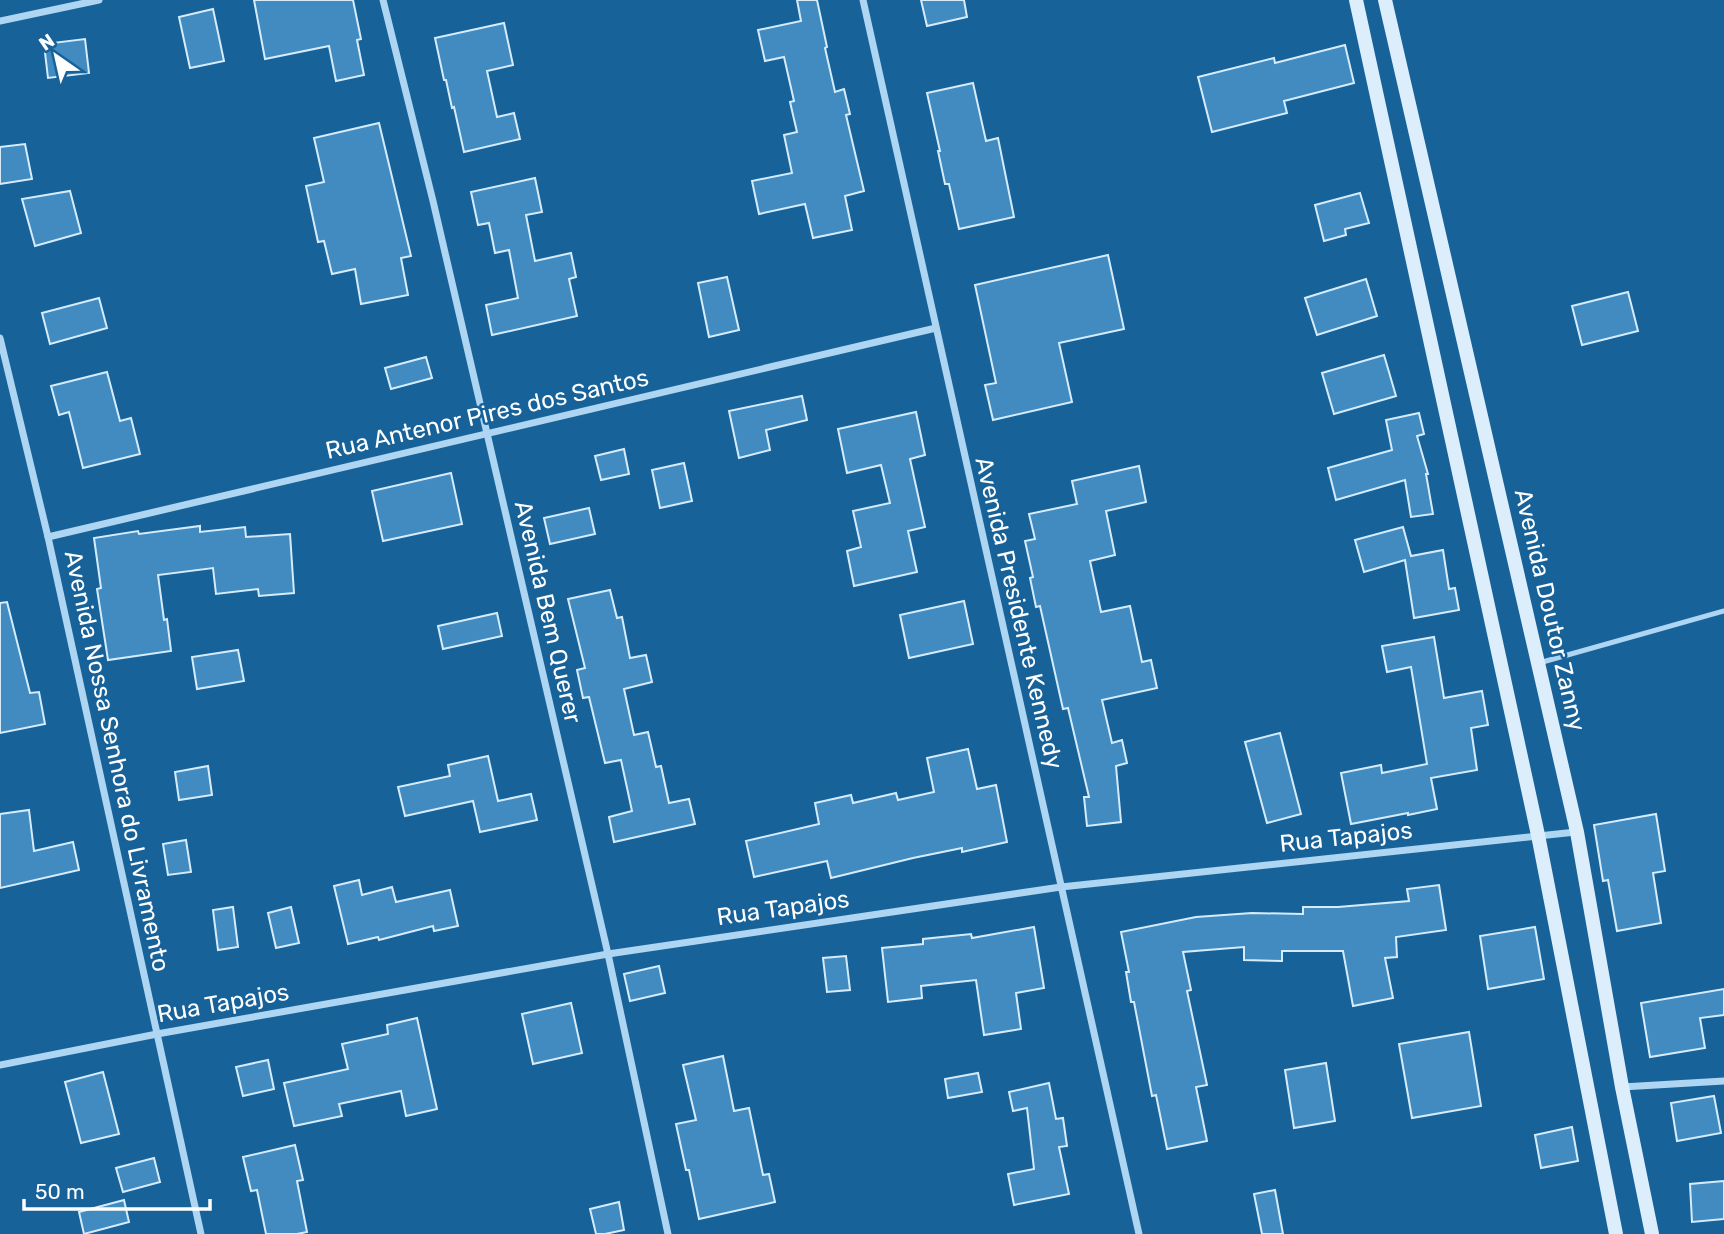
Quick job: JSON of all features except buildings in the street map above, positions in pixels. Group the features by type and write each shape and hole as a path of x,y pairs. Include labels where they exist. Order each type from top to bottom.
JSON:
{"street":[{"path":"0,21 99,0"},
{"name":"Avenida Bem Querer","path":"383,0 433,201 608,954 668,1234"},
{"name":"Avenida Presidente Kennedy","path":"863,0 1139,1234"},
{"path":"1356,0 1538,835 1616,1234"},
{"name":"Avenida Doutor Zanny","path":"1385,0 1577,832 1622,1087 1652,1234"},
{"name":"Rua Antenor Pires dos Santos","path":"48,537 936,328"},
{"name":"Avenida Nossa Senhora do Livramento","path":"0,338 48,537 201,1234"},
{"name":"Rua Tapajos","path":"0,1065 157,1034 608,954 1061,887 1577,832"},
{"path":"1622,1087 1724,1081"}],"lane":[{"path":"1539,663 1724,611"}]}
